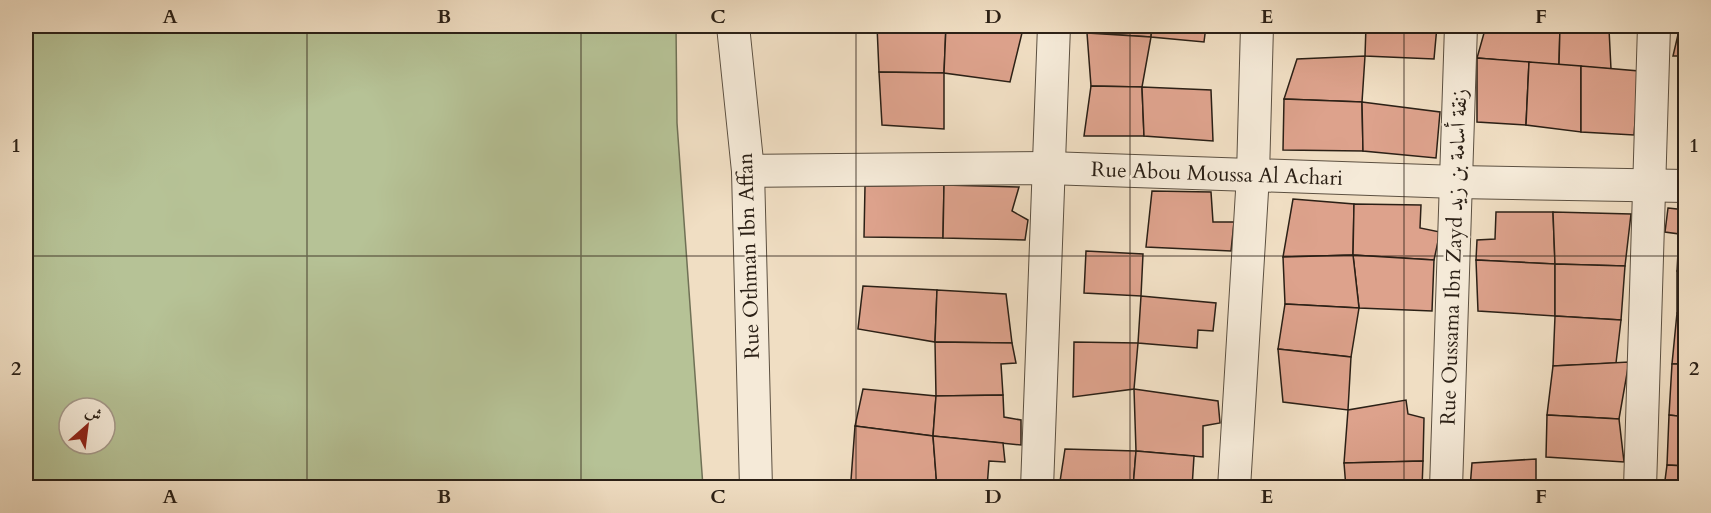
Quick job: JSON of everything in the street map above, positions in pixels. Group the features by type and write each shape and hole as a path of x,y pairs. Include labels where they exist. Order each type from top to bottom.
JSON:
{"street":[{"name":"Rue Othman Ibn Affan","path":"733,26 747,171 756,488"},
{"path":"1037,488 1054,26"},
{"path":"1234,488 1253,175 1257,26"},
{"name":"Rue Oussama Ibn Zayd زنقة أسامة بن زيد","path":"1446,488 1461,26"},
{"path":"1640,488 1654,26"},
{"name":"Rue Abou Moussa Al Achari","path":"747,171 1048,168 1457,182 1686,186"}],"green space":[{"path":"26,26 676,26 677,123 703,487 26,487"}],"building":[{"path":"877,26 946,26 944,73 879,72"},
{"path":"946,26 966,26 1022,33 1010,82 944,73"},
{"path":"1087,26 1152,26 1151,37 1087,33"},
{"path":"1152,26 1206,26 1204,42 1151,37"},
{"path":"1366,26 1437,26 1434,59 1365,56"},
{"path":"1486,26 1560,26 1559,65 1477,58"},
{"path":"1560,26 1635,26 1636,33 1609,29 1611,69 1559,65"},
{"path":"1680,26 1686,26 1686,56 1673,56"},
{"path":"1087,33 1151,37 1142,87 1091,86"},
{"path":"1365,56 1362,102 1284,99 1297,59"},
{"path":"1477,58 1529,62 1526,125 1477,122"},
{"path":"1529,62 1581,66 1581,132 1526,125"},
{"path":"1581,66 1639,71 1634,135 1581,132"},
{"path":"879,72 944,73 944,129 882,125"},
{"path":"1091,86 1142,87 1144,136 1084,136"},
{"path":"1142,87 1211,90 1213,141 1144,136"},
{"path":"1284,99 1362,102 1363,151 1283,150"},
{"path":"1362,102 1440,112 1436,158 1363,151"},
{"path":"944,185 943,238 864,237 865,186"},
{"path":"944,185 1019,187 1012,211 1028,220 1025,240 943,238"},
{"path":"1152,191 1211,192 1213,222 1234,222 1231,251 1146,247"},
{"path":"1293,199 1354,204 1353,255 1283,257"},
{"path":"1354,204 1421,205 1420,228 1440,232 1434,260 1353,255"},
{"path":"1668,208 1686,210 1686,271 1677,271 1679,234 1665,232"},
{"path":"1496,212 1553,212 1555,264 1476,260 1477,240 1495,239"},
{"path":"1553,212 1631,214 1625,266 1555,264"},
{"path":"1086,251 1143,254 1141,296 1084,293"},
{"path":"1353,255 1434,260 1432,311 1359,308"},
{"path":"1353,255 1359,308 1285,304 1283,257"},
{"path":"1476,260 1555,264 1555,316 1478,311"},
{"path":"1555,264 1625,266 1621,320 1555,316"},
{"path":"1677,271 1686,271 1686,313 1677,313"},
{"path":"863,286 937,290 935,342 858,329"},
{"path":"937,290 1006,294 1012,343 935,342"},
{"path":"1141,296 1216,303 1213,331 1198,330 1197,348 1138,343"},
{"path":"1285,304 1359,308 1351,357 1278,349"},
{"path":"1677,313 1686,313 1686,364 1672,364"},
{"path":"1555,316 1621,320 1616,363 1553,366"},
{"path":"935,342 1012,343 1016,363 1001,364 1003,395 936,396"},
{"path":"1074,342 1138,343 1134,389 1073,397"},
{"path":"1278,349 1351,357 1348,410 1283,402"},
{"path":"1629,362 1619,419 1547,415 1553,366"},
{"path":"1672,364 1686,364 1686,417 1669,415"},
{"path":"863,389 936,396 933,436 855,426"},
{"path":"1134,389 1218,401 1220,423 1203,426 1203,457 1136,451"},
{"path":"1003,395 1004,417 1021,420 1021,445 933,436 936,396"},
{"path":"1406,400 1408,414 1424,418 1423,461 1344,463 1348,410"},
{"path":"1547,415 1619,419 1624,462 1546,457"},
{"path":"1669,415 1686,417 1686,466 1667,465"},
{"path":"855,426 933,436 937,488 851,480"},
{"path":"933,436 1003,443 1005,462 989,461 987,488 937,488"},
{"path":"1065,449 1136,451 1133,488 1059,488"},
{"path":"1136,451 1194,456 1192,488 1133,488"},
{"path":"1536,459 1536,488 1470,488 1472,463"},
{"path":"1423,461 1422,488 1346,488 1344,463"},
{"path":"1667,465 1686,466 1686,488 1664,488"}]}
